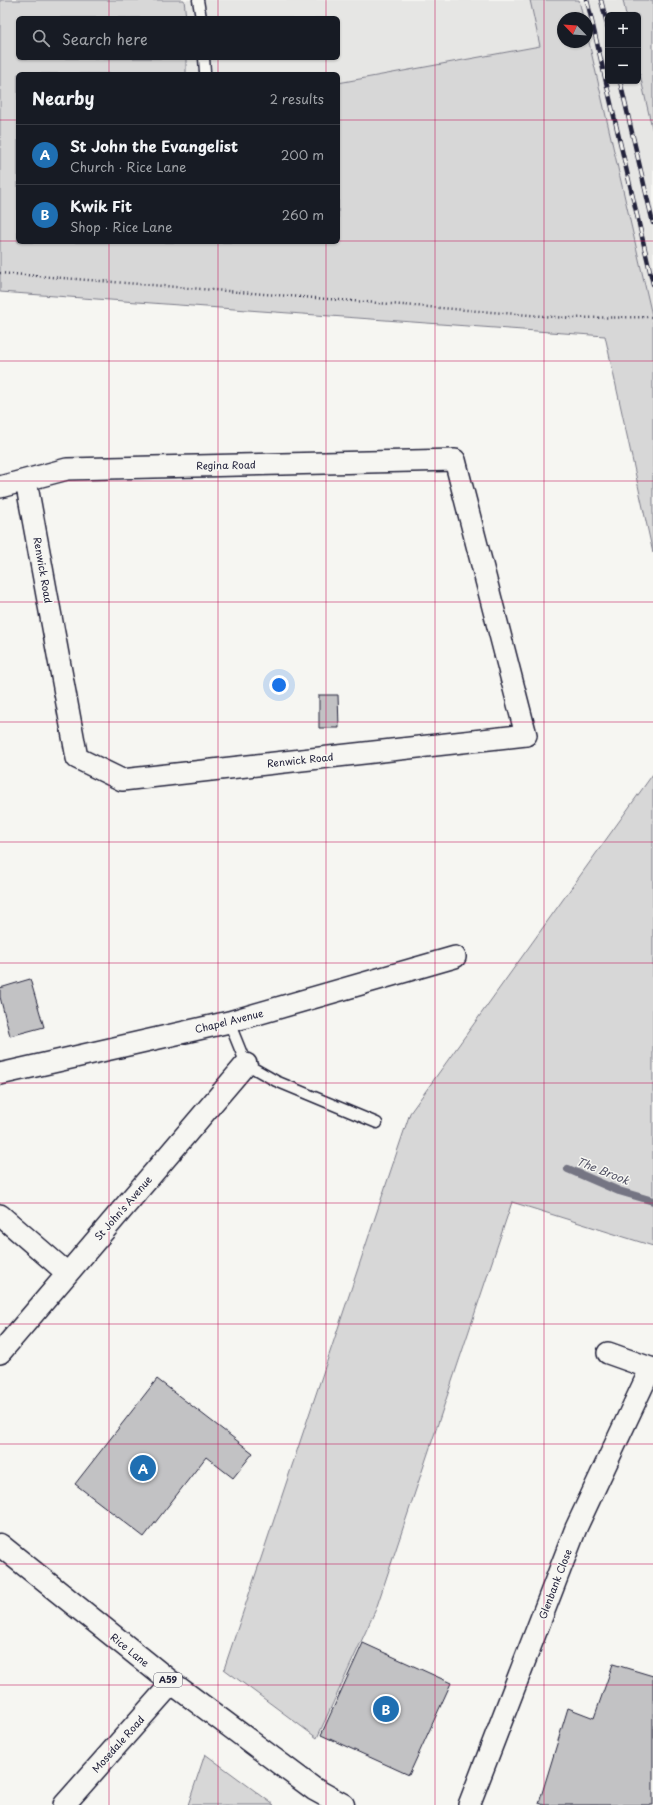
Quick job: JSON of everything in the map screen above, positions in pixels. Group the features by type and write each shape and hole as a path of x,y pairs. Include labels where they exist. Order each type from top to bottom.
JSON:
{"highway":[{"name":"Rice Lane","path":"0,1545 172,1684 314,1789 343,1805"}],"street":[{"name":"Renwick Road","path":"26,481 77,758 122,780 526,735 455,460"},
{"name":"Regina Road","path":"0,488 67,470 455,460"},
{"name":"Chapel Avenue","path":"0,1074 229,1022 455,957"},
{"name":"St John's Avenue","path":"0,1353 246,1064"},
{"path":"0,1215 67,1273"},
{"name":"Glenbank Close","path":"469,1805 576,1528 652,1368 608,1354"},
{"name":"Mosedale Road","path":"64,1805 172,1684"}],"lane":[{"path":"198,0 201,16"},
{"path":"204,60 205,72"},
{"path":"229,1022 246,1064 276,1081 377,1123"}],"path":[{"path":"0,273 567,318 653,317"}],"shaded area":[{"path":"0,0 184,0 186,16 16,16 16,60 186,60 186,72 16,72 16,244 340,244 340,83 540,46 530,0 579,0 582,12 557,12 557,48 590,48 653,320 653,553 605,336 0,292"},
{"path":"184,0 530,0 540,46 340,83 340,72 186,72 186,60 340,60 340,16 186,16"},
{"path":"579,0 623,0 625,12 605,12 605,84 641,84 641,79 653,132 653,320 590,48 593,48 593,12 582,12"},
{"path":"623,0 653,0 653,132 641,79 641,12 625,12"},
{"path":"653,774 653,1246 512,1202 376,1609 317,1738 224,1669 410,1113"},
{"path":"205,1754 274,1805 188,1805"}],"building":[{"path":"319,695 338,695 339,728 319,728"},
{"path":"30,979 44,1027 10,1036 0,997 0,988"},
{"path":"157,1379 253,1453 233,1478 206,1457 144,1537 75,1484"},
{"path":"363,1643 451,1683 409,1775 321,1735"},
{"path":"613,1664 653,1676 653,1805 544,1805 539,1803 568,1708 594,1718"}],"waterway":[{"name":"The Brook","path":"568,1169 619,1191 653,1201"}],"railway":[{"path":"587,0 653,284"},
{"path":"601,0 605,16"},
{"path":"621,84 653,223"}],"place":[{"name":"St John the Evangelist","path":"143,1468"},
{"name":"Kwik Fit","path":"386,1709"}]}
